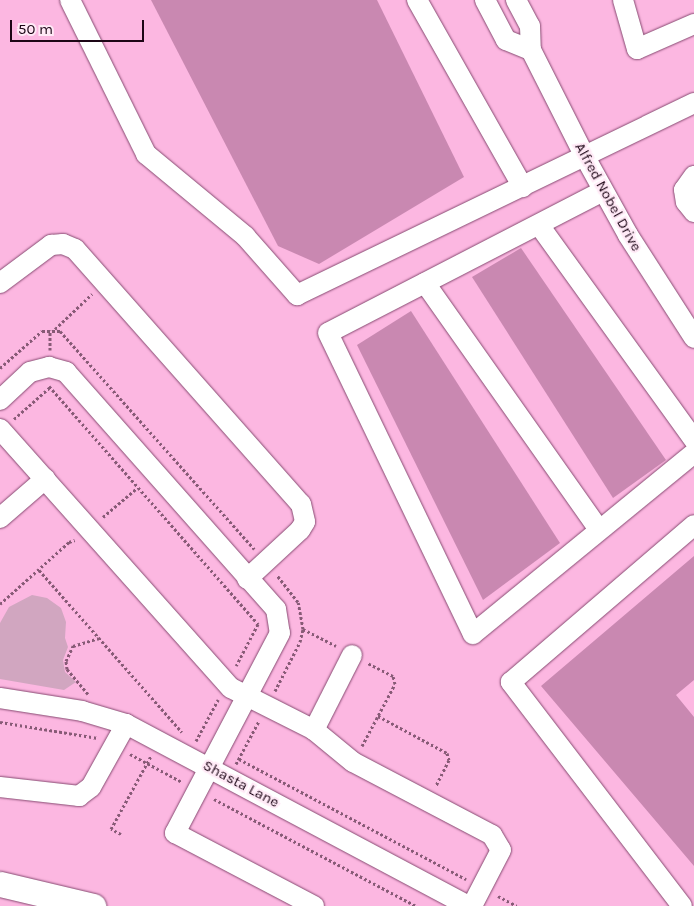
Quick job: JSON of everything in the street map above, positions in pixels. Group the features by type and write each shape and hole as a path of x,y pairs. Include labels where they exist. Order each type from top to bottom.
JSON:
{"main road":[{"path":"0,884 93,906"}],"street":[{"path":"70,0 146,154 245,236 298,295 694,103"},
{"path":"417,0 523,187"},
{"path":"485,0 506,40 531,50"},
{"name":"Alfred Nobel Drive","path":"516,0 530,26 531,50 585,157 603,191 694,338"},
{"path":"623,0 637,49 694,24"},
{"path":"694,176 684,190 686,202 694,212"},
{"path":"603,191 328,333 474,634 694,453"},
{"path":"538,225 694,440"},
{"path":"0,282 51,245 63,244 75,250 305,512 300,530 247,579"},
{"path":"425,283 599,530"},
{"path":"0,400 30,372 49,367 66,372 247,579 276,609 280,633 175,833 314,906"},
{"path":"0,430 231,688 314,730 353,762 492,835 501,850 494,890 470,906"},
{"path":"0,518 45,479"},
{"path":"682,906 511,682 694,525"},
{"path":"314,730 352,655"},
{"name":"Shasta Lane","path":"0,698 82,711 126,724 470,906"},
{"path":"0,787 67,797 79,796 91,788 126,724"}],"path":[{"path":"54,330 104,282"},
{"path":"0,430 49,388"},
{"path":"0,604 69,542 90,529 137,488"},
{"path":"39,570 188,738"},
{"path":"303,629 393,676 395,684 353,762"},
{"path":"88,696 84,686 67,669 66,661 73,646 99,638"},
{"path":"378,716 447,753 450,760 436,786 444,791"},
{"path":"121,834 111,829 159,740"},
{"path":"239,759 494,890 517,906"}],"shaded area":[{"path":"32,595 47,598 61,608 66,622 65,638 68,647 63,660 65,672 76,682 64,690 0,679 0,623 9,607"}],"building":[{"path":"151,0 377,0 464,177 319,264 278,246"},
{"path":"521,248 666,460 613,498 472,277"},
{"path":"411,311 560,543 483,600 357,345"},
{"path":"694,556 694,680 676,695 694,717 694,866 541,686"}]}
